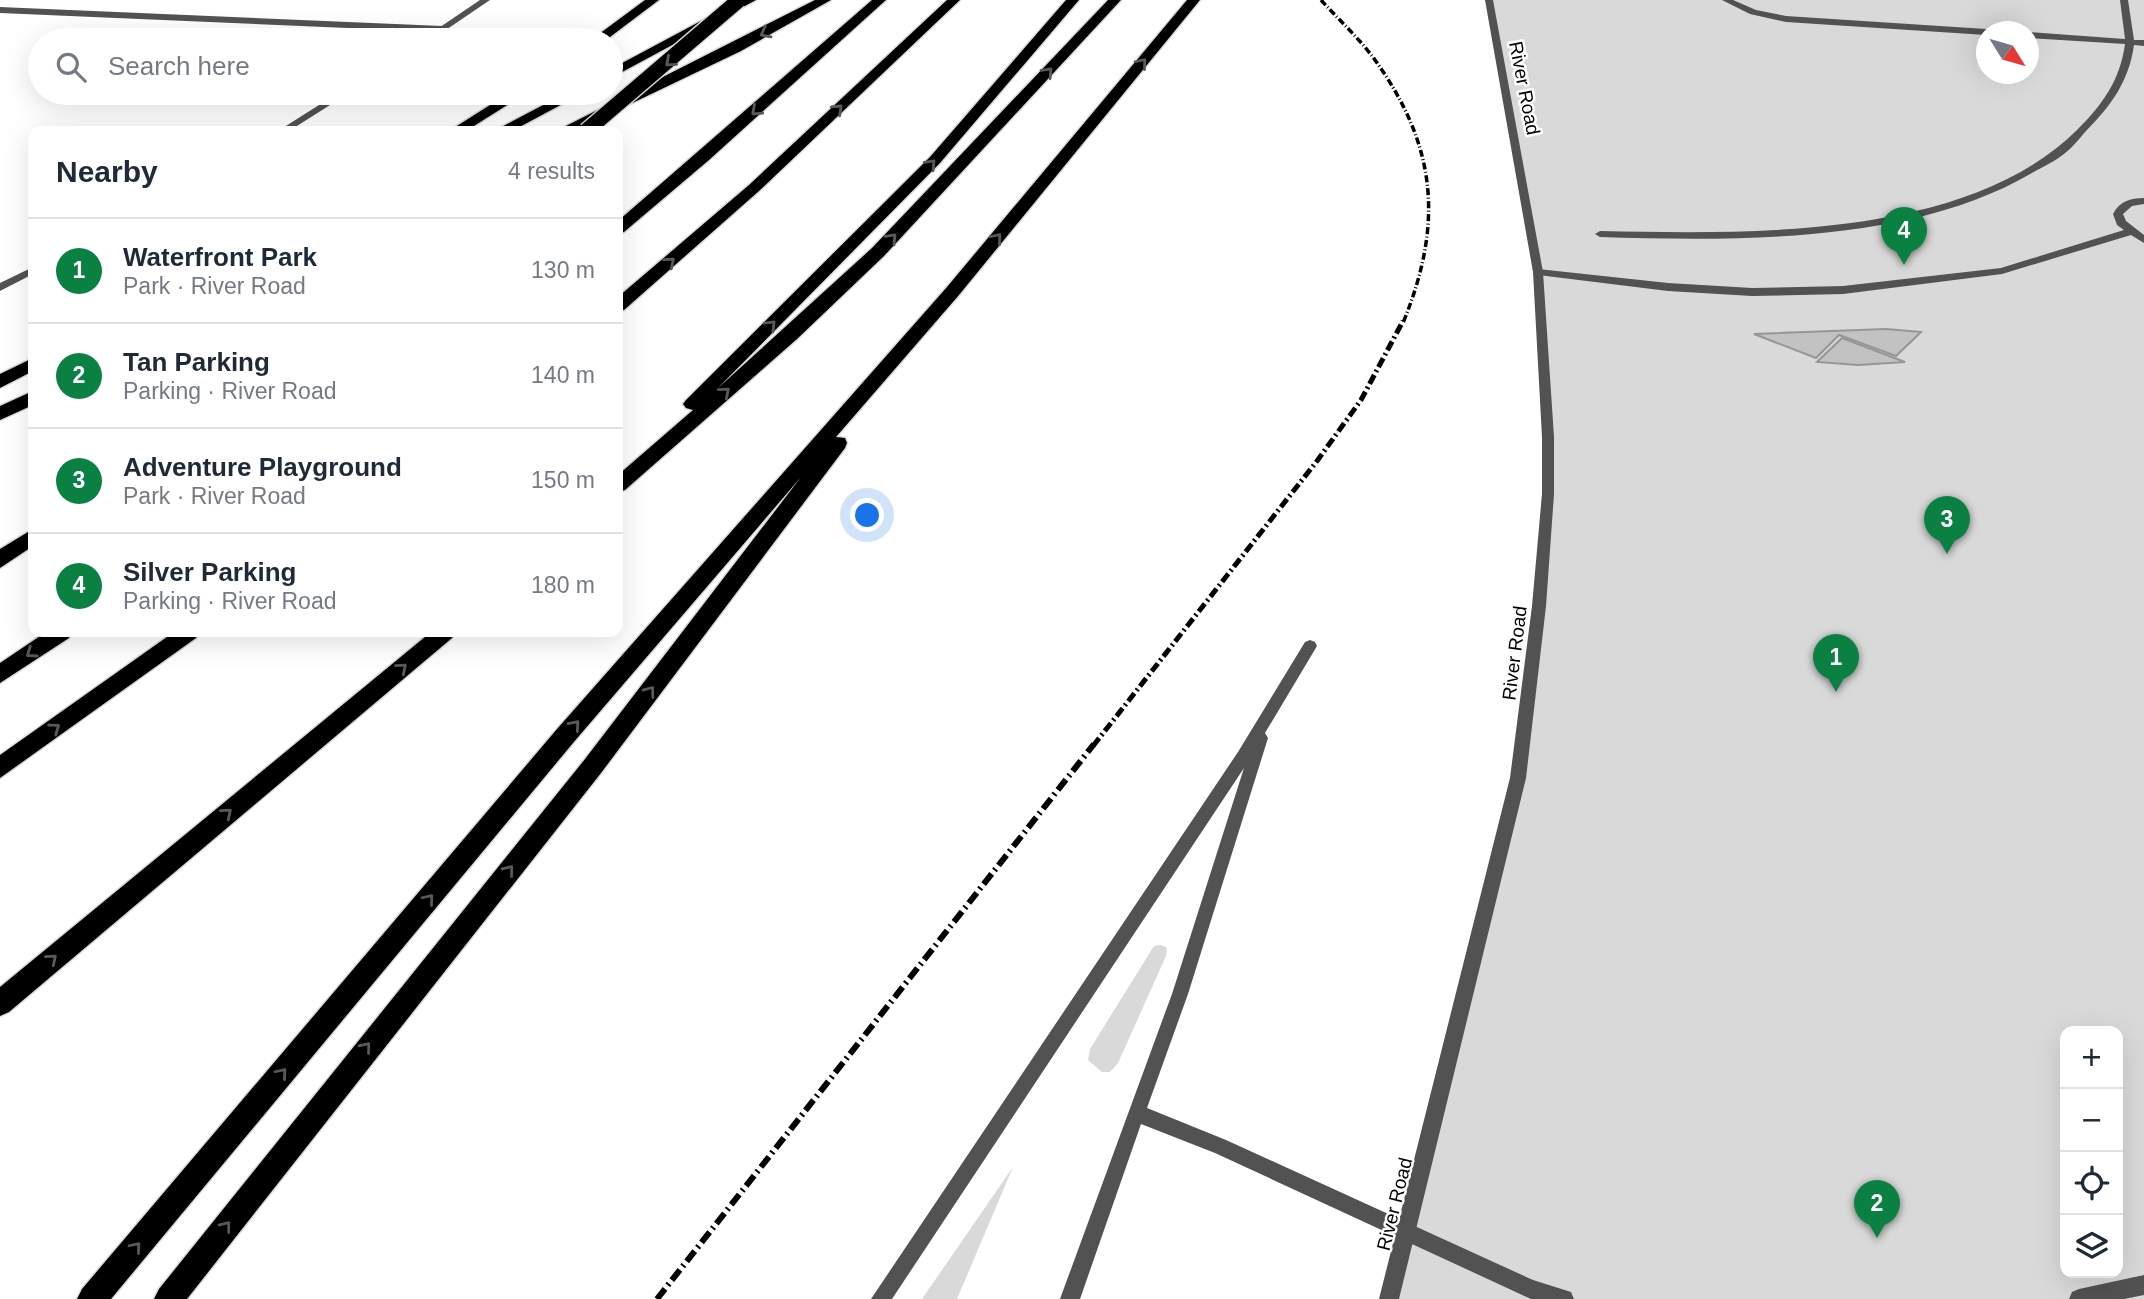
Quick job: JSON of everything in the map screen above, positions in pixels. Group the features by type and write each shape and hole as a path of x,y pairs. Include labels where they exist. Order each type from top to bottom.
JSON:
{"highway":[{"path":"614,28 653,0"},
{"path":"623,99 739,0"},
{"path":"623,68 750,0"},
{"path":"623,102 737,48 825,0"},
{"path":"623,225 704,157 880,0"},
{"path":"623,302 754,188 954,0"},
{"path":"623,471 935,160 1073,0"},
{"path":"623,481 791,335 869,261 1115,0"},
{"path":"92,1299 565,736 953,291 1194,0"},
{"path":"464,126 499,105"},
{"path":"511,126 552,105"},
{"path":"592,126 616,105"},
{"path":"573,126 618,105"},
{"path":"169,1299 593,766 953,291"},
{"path":"0,382 28,367"},
{"path":"0,414 28,400"},
{"path":"0,560 28,540"},
{"path":"0,674 55,637"},
{"path":"0,768 182,637"},
{"path":"0,1003 439,637"}],"street":[{"path":"444,28 486,0"},
{"name":"River Road","path":"1389,1299 1518,778 1539,606 1548,494 1547,388 1538,272 1489,0"},
{"path":"1726,0 1754,12 1786,19 1976,31"},
{"path":"1600,234 1726,237 1805,233 1897,218 1941,206 2017,177 2073,140 2094,121 2122,80 2132,39 2124,0"},
{"path":"0,10 419,28"},
{"path":"2039,36 2144,43"},
{"path":"291,126 325,105"},
{"path":"2144,201 2120,207 2118,214 2121,223 2144,240"},
{"path":"1538,272 1668,287 1752,292 1843,290 2002,271 2130,232"},
{"path":"0,287 28,273"},
{"path":"881,1299 1243,757 1310,646"},
{"path":"1070,1299 1180,993 1269,714"},
{"path":"1136,1113 1220,1146 1531,1289 1564,1299"},
{"path":"2079,1299 2144,1285"}],"shaded area":[{"path":"1492,0 2144,0 2144,1299 1388,1299 1518,778 1548,494 1538,272"},
{"path":"1154,946 1167,948 1166,956 1118,1063 1110,1072 1102,1072 1088,1060 1090,1049"},
{"path":"1013,1167 957,1299 922,1299"}],"building":[{"path":"1886,329 1921,332 1896,356 1839,335 1816,358 1754,334"},
{"path":"1842,338 1905,362 1858,365 1817,362"}],"railway":[{"path":"1321,0 1375,60 1412,124 1422,156 1428,188 1428,220 1416,287 1403,323"},
{"path":"1093,746 1317,461 1361,400 1403,321"},
{"path":"657,1299 1094,744"}],"place":[{"name":"Silver Parking","path":"1904,265"},
{"name":"Adventure Playground","path":"1947,554"},
{"name":"Waterfront Park","path":"1836,692"},
{"name":"Tan Parking","path":"1877,1238"}]}
